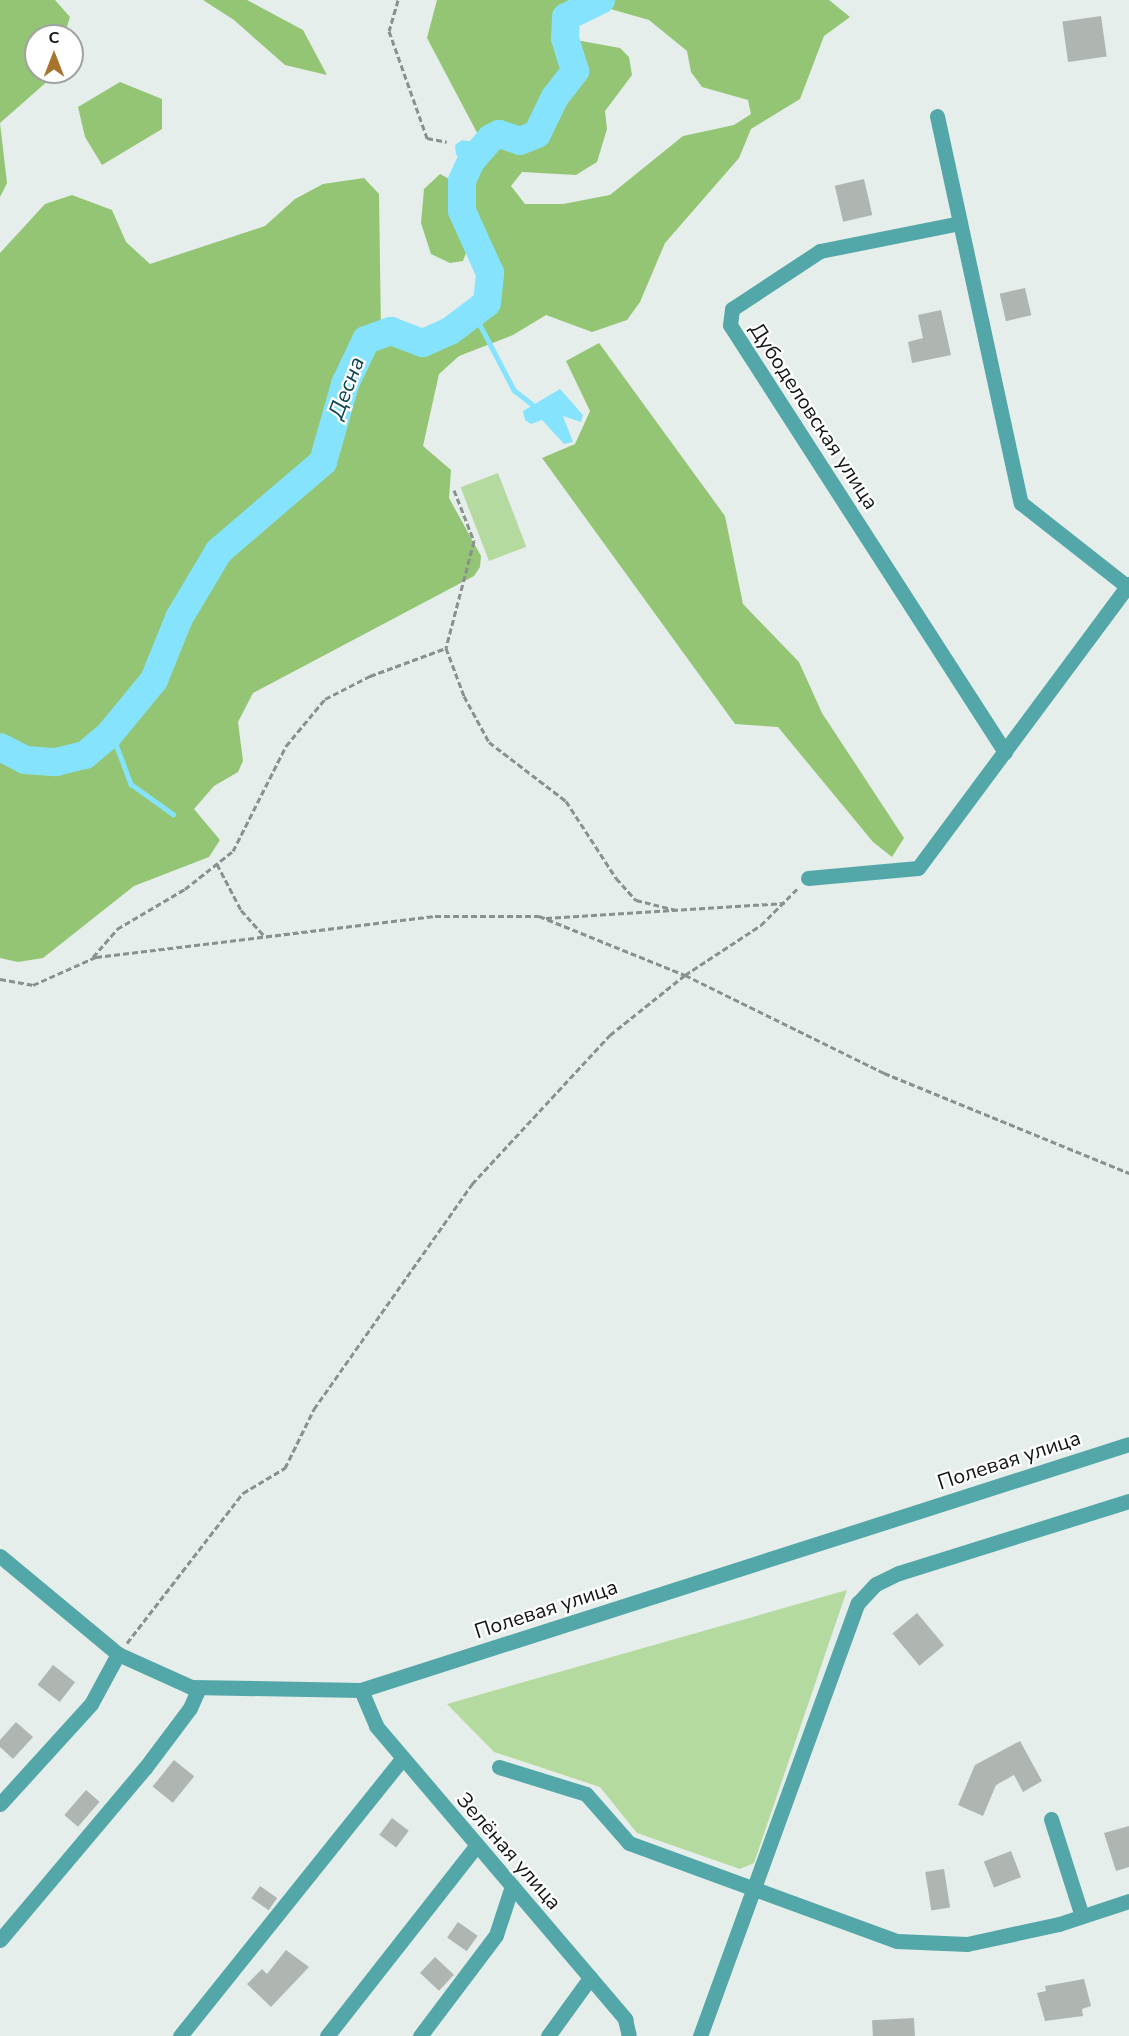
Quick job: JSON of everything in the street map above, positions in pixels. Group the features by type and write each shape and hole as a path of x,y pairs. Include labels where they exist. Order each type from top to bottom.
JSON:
{"street":[{"path":"808,878 918,868 1129,586 1021,503 937,116"},
{"name":"Дубоделовская улица","path":"960,223 820,250 732,309 730,325 1005,752"},
{"name":"Полевая улица","path":"0,1556 118,1654 199,1688 361,1690 1129,1444"},
{"path":"700,2036 858,1603 876,1584 964,1549 1129,1501"},
{"path":"0,1804 91,1704 118,1654"},
{"path":"0,1940 145,1768 190,1708 199,1688"},
{"name":"Зелёная улица","path":"361,1690 376,1726 625,2019 629,2036"},
{"path":"180,2036 402,1759"},
{"path":"499,1767 586,1794 629,1843 753,1891 897,1941 967,1944 1082,1916 1129,1901"},
{"path":"1050,1819 1082,1916"},
{"path":"327,2036 477,1845"},
{"path":"420,2036 496,1935 512,1886"},
{"path":"548,2036 590,1978"}],"path":[{"path":"398,0 389,31 427,138 447,142"},
{"path":"454,490 474,541 446,648 489,742 566,801 615,878 636,900 676,910"},
{"path":"92,958 117,929 185,889 233,851 286,746 325,699 370,676 446,648"},
{"path":"217,864 241,910 265,937"},
{"path":"118,1654 243,1493 285,1468 314,1410 472,1184 610,1035 685,975 761,926 808,878"},
{"path":"0,979 33,985 92,958 435,916 544,918 785,903"},
{"path":"544,918 685,975 884,1072 1129,1173"}],"green space":[{"path":"0,0 55,0 70,17 68,24 24,24 24,84 44,84 0,123"},
{"path":"203,0 247,0 303,30 327,75 285,65 234,20"},
{"path":"437,0 829,0 850,17 824,36 800,99 751,129 739,158 665,243 640,302 627,320 592,332 546,315 513,335 459,356 439,374 423,446 451,470 449,498 481,556 480,567 474,576 253,693 238,722 243,761 238,772 214,786 194,809 220,840 209,857 134,886 43,958 18,962 0,958 0,253 45,204 72,195 112,210 126,242 150,264 265,226 295,199 323,184 364,178 379,194 381,331 423,343 450,331 487,303 490,273 462,211 462,181 483,144 427,38","holes":["593,4 649,20 687,51 691,72 702,87 748,100 751,114 734,125 683,136 610,195 563,204 525,204 511,186 522,172 576,175 597,162 607,129 605,111 632,75 629,57 620,48 565,38 566,17"]},
{"path":"120,82 162,99 162,129 102,165 85,137 78,107"},
{"path":"0,123 7,183 0,197"},
{"path":"440,174 453,181 457,222 470,242 463,261 450,263 431,254 421,223 424,189"},
{"path":"599,343 725,516 743,604 799,662 822,713 904,838 892,857 873,842 778,727 735,724 542,458 575,444 590,411 566,361"},
{"path":"498,473 526,547 489,561 461,487"},
{"path":"847,1590 754,1863 740,1869 637,1833 600,1787 494,1752 447,1704"}],"water":[{"path":"462,140 483,144 471,161 456,155 455,145"},
{"path":"560,389 583,415 581,422 563,416 573,442 564,444 542,420 531,424 525,420 523,411"}],"building":[{"path":"1101,16 1107,57 1068,62 1062,21"},
{"path":"864,179 872,215 843,222 835,186"},
{"path":"1025,288 1031,315 1006,321 1000,294"},
{"path":"941,310 951,355 912,363 908,342 923,338 918,315"},
{"path":"917,1613 944,1645 919,1666 892,1634"},
{"path":"53,1665 75,1682 60,1702 38,1685"},
{"path":"16,1722 33,1737 13,1759 0,1747 0,1740"},
{"path":"1020,1741 1042,1781 1023,1792 1014,1775 996,1785 983,1816 958,1805 975,1765"},
{"path":"174,1760 194,1776 173,1803 153,1786"},
{"path":"86,1790 100,1802 78,1827 64,1815"},
{"path":"392,1818 409,1831 396,1847 379,1835"},
{"path":"1129,1826 1129,1867 1116,1871 1104,1833"},
{"path":"1011,1851 1021,1877 994,1888 984,1861"},
{"path":"944,1869 950,1908 931,1910 925,1872"},
{"path":"260,1886 277,1898 269,1910 251,1898"},
{"path":"458,1922 478,1936 467,1951 447,1938"},
{"path":"286,1950 309,1967 271,2007 247,1984 262,1969 267,1974"},
{"path":"435,1957 454,1975 439,1991 420,1973"},
{"path":"1084,1979 1091,2006 1082,2009 1083,2016 1045,2021 1037,1993 1046,1991 1045,1986"},
{"path":"914,2018 915,2036 873,2036 872,2020"}],"waterway":[{"name":"Десна","path":"0,747 25,760 56,762 85,755 108,736 154,680 179,618 219,551 323,462 345,384 366,340 391,331 423,343 450,331 487,303 490,273 462,211 462,181 471,161 491,138 499,134 520,141 537,134 555,97 575,71 565,38 566,17 601,0"},
{"path":"474,313 514,390 532,404"},
{"path":"111,731 131,784 173,814"}]}
